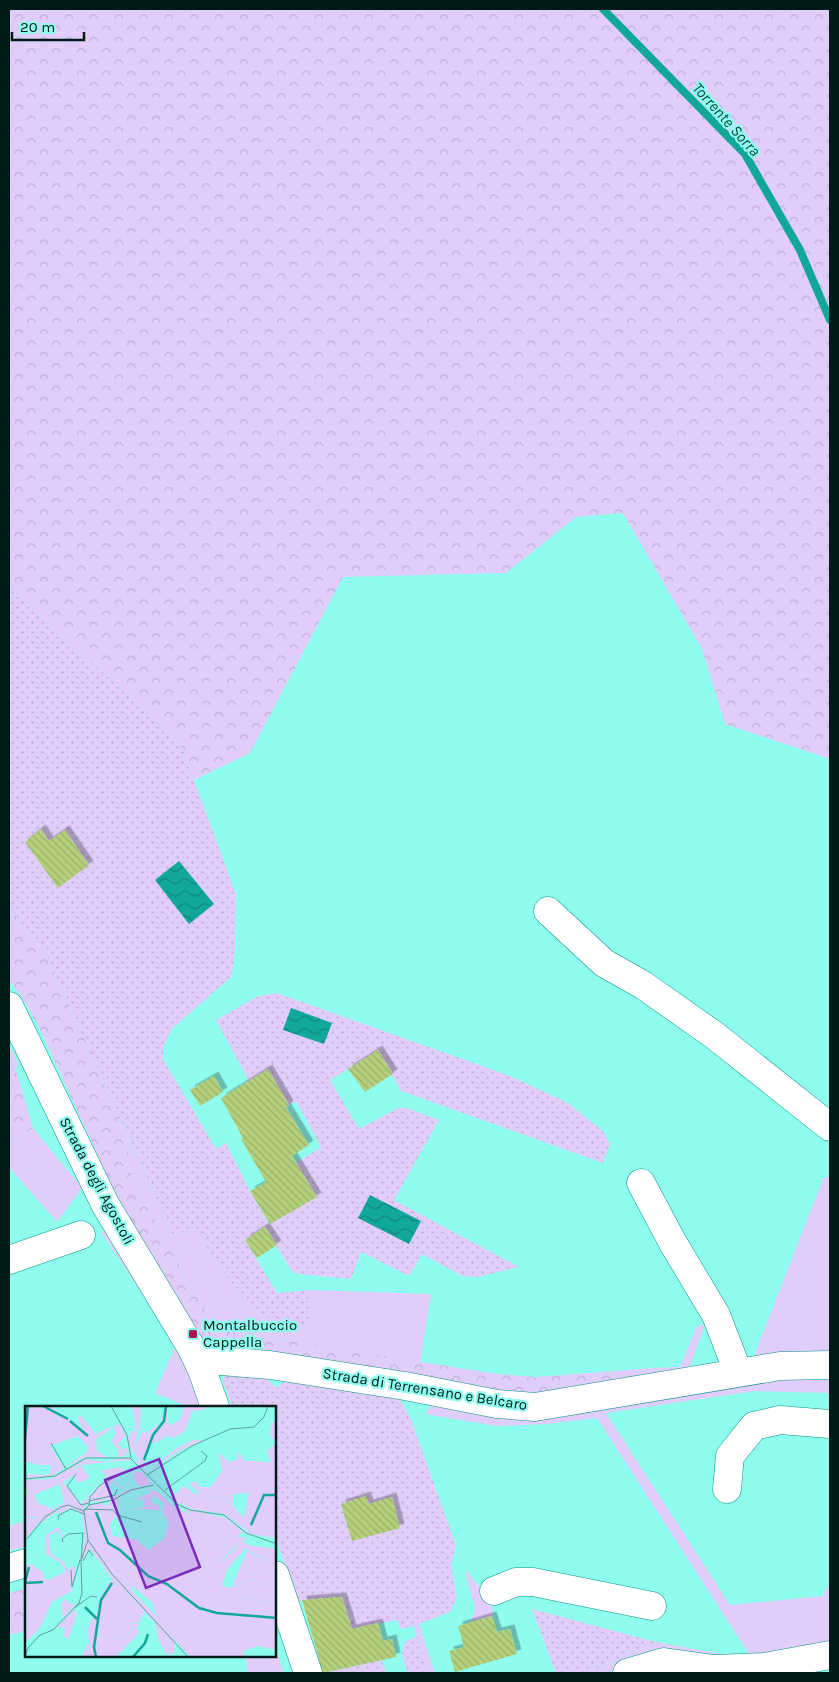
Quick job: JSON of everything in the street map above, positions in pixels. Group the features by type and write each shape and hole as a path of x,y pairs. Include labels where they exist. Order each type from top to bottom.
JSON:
{"street":[{"path":"548,910 604,963 643,985 714,1036 830,1127"},
{"name":"Strada degli Agostoli","path":"9,1006 105,1204 165,1301 197,1359 215,1406"},
{"path":"641,1182 673,1243 716,1314 738,1372"},
{"path":"9,1260 81,1235"},
{"name":"Strada di Terrensano e Belcaro","path":"197,1359 270,1365 405,1386 497,1404 536,1407 780,1366 830,1366"},
{"path":"726,1489 730,1456 754,1426 780,1420 830,1424"},
{"path":"9,1568 25,1563"},
{"path":"276,1578 308,1673"},
{"path":"494,1591 516,1582 533,1582 652,1606"},
{"path":"627,1673 664,1662 714,1669 764,1667 830,1655"}],"green space":[{"path":"9,9 830,9 830,759 725,724 702,649 623,513 576,517 506,573 343,577 250,753 194,780 180,742 9,588"},
{"path":"9,588 180,742 236,894 235,947 232,976 172,1029 163,1047 163,1059 216,1149 226,1143 269,1224 317,1197 296,1163 321,1147 296,1101 289,1105 249,1081 216,1020 258,996 277,993 510,1076 568,1103 603,1131 610,1144 603,1163 401,1091 378,1051 330,1080 359,1129 398,1108 407,1108 439,1120 394,1200 519,1267 478,1277 462,1276 422,1254 409,1276 361,1252 351,1279 297,1274 291,1270 265,1227 245,1240 277,1293 311,1290 310,1311 306,1326 303,1330 289,1329 249,1307 211,1254 194,1226 174,1237 47,955 9,907"},
{"path":"9,907 47,955 130,1140 127,1165 166,1242 208,1315 231,1329 277,1339 497,1374 536,1377 654,1368 673,1375 534,1401 209,1349 199,1341 121,1206 39,1027 21,996 9,980"},
{"path":"9,1044 18,1063 16,1070 9,1056"},
{"path":"9,1056 16,1070 33,1128 9,1144"},
{"path":"33,1128 82,1188 57,1222 9,1167 9,1144"},
{"path":"130,1140 174,1237 194,1226 211,1254 249,1307 311,1307 311,1290 431,1294 420,1363 277,1339 231,1329 208,1315 166,1242 127,1165"},
{"path":"830,1175 830,1354 752,1361 823,1179"},
{"path":"106,1230 184,1351 205,1406 187,1406 155,1393 176,1345 101,1232"},
{"path":"706,1322 689,1369 673,1375 654,1368 680,1367 696,1328"},
{"path":"229,1374 264,1376 277,1388 288,1377 398,1396 410,1417 456,1545 451,1565 457,1597 450,1612 401,1629 397,1620 352,1629 342,1597 297,1601 276,1539 276,1406 232,1406 223,1381 224,1377"},
{"path":"830,1374 830,1393 755,1391 606,1413 730,1605 823,1596 830,1581 830,1645 761,1657 705,1660 650,1656 607,1673 586,1673 656,1642 716,1653 751,1657 597,1418 546,1424 496,1426 425,1414 432,1403 496,1416 541,1415 743,1382"},
{"path":"25,1521 25,1546 9,1551 9,1526"},
{"path":"467,1571 488,1598 493,1610 492,1616 471,1622 475,1608 465,1572"},
{"path":"25,1588 25,1631 9,1635 9,1593"},
{"path":"532,1609 656,1642 586,1673 556,1673"},
{"path":"419,1624 435,1673 428,1673 414,1626"},
{"path":"417,1636 428,1673 407,1673 402,1654 405,1642"},
{"path":"276,1648 284,1673 248,1673 245,1657 276,1657"},
{"path":"382,1660 386,1673 324,1673"}],"water":[{"path":"179,861 214,904 189,924 155,880"},
{"path":"291,1008 332,1023 324,1044 283,1030"},
{"path":"370,1195 421,1221 409,1244 358,1218"}],"building":[{"path":"41,829 49,841 65,830 89,865 58,888 25,842"},
{"path":"378,1050 393,1074 365,1092 348,1069"},
{"path":"268,1069 289,1105 286,1107 309,1145 292,1156 317,1197 270,1224 250,1191 266,1182 241,1139 243,1138 221,1098"},
{"path":"214,1076 223,1092 200,1106 190,1090"},
{"path":"265,1227 277,1245 257,1258 245,1240"},
{"path":"366,1496 369,1504 392,1497 400,1528 352,1541 341,1504"},
{"path":"342,1597 352,1629 378,1623 383,1641 392,1639 396,1657 323,1673 302,1600"},
{"path":"492,1616 497,1632 510,1629 517,1654 455,1672 449,1651 464,1647 458,1626"}],"waterway":[{"name":"Torrente Sorra","path":"603,9 745,154 800,250 830,320"}],"place":[{"name":"Montalbuccio Cappella","path":"193,1334"}]}
